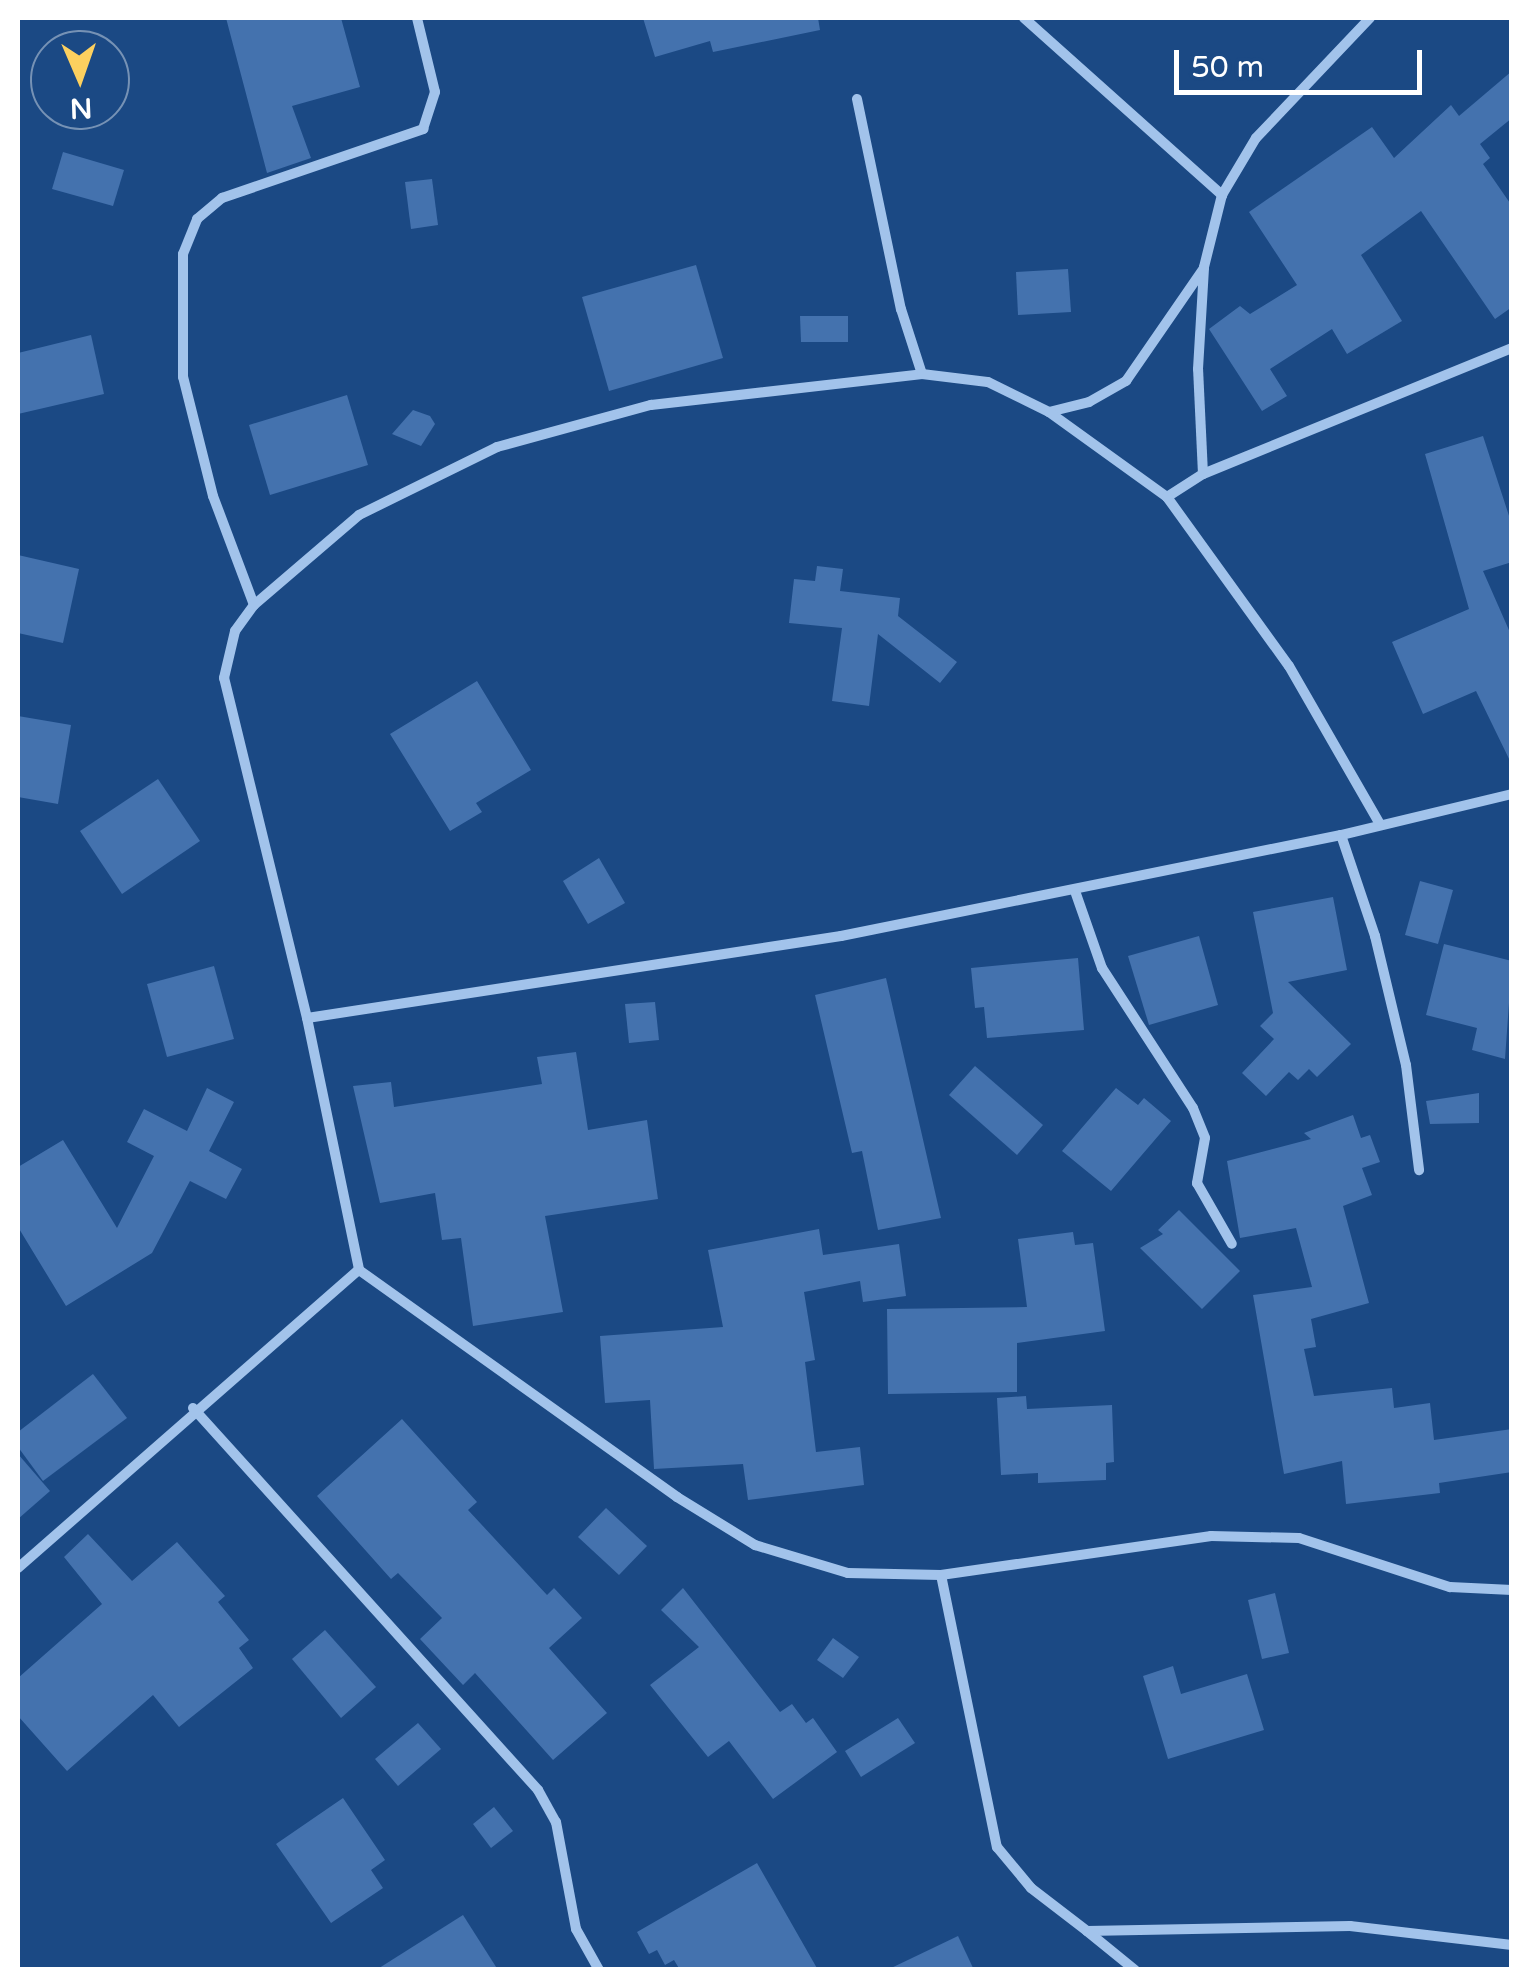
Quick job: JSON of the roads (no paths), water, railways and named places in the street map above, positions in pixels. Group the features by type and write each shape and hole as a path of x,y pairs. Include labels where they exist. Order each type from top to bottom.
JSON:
{"street":[{"path":"254,605 212,496 183,376 183,254 198,219 222,198 423,129 435,92 417,18"},
{"path":"1024,18 1222,195"},
{"path":"1203,474 1198,368 1204,267 1222,195 1256,138 1370,18"},
{"path":"857,99 901,309 922,374"},
{"path":"1049,412 1089,402 1126,382 1204,267"},
{"path":"1167,497 1203,474 1512,348"},
{"path":"1380,824 1289,666 1167,497 1049,412 988,382 922,374 651,404 498,447 359,515 254,605 236,631 224,678 306,1018 359,1270 678,1498 756,1545 848,1572 941,1575 1211,1536 1281,1537 1450,1587 1512,1590"},
{"path":"306,1018 841,936 1341,835 1512,794"},
{"path":"1341,835 1375,936 1406,1066 1419,1170"},
{"path":"1075,891 1102,968 1193,1108 1205,1138 1197,1183 1232,1244"},
{"path":"18,1568 193,1408 359,1270"},
{"path":"193,1408 538,1790 556,1822 576,1929 599,1970"},
{"path":"941,1575 997,1847 1031,1888 1135,1970"},
{"path":"1087,1932 1350,1926 1512,1945"}]}
